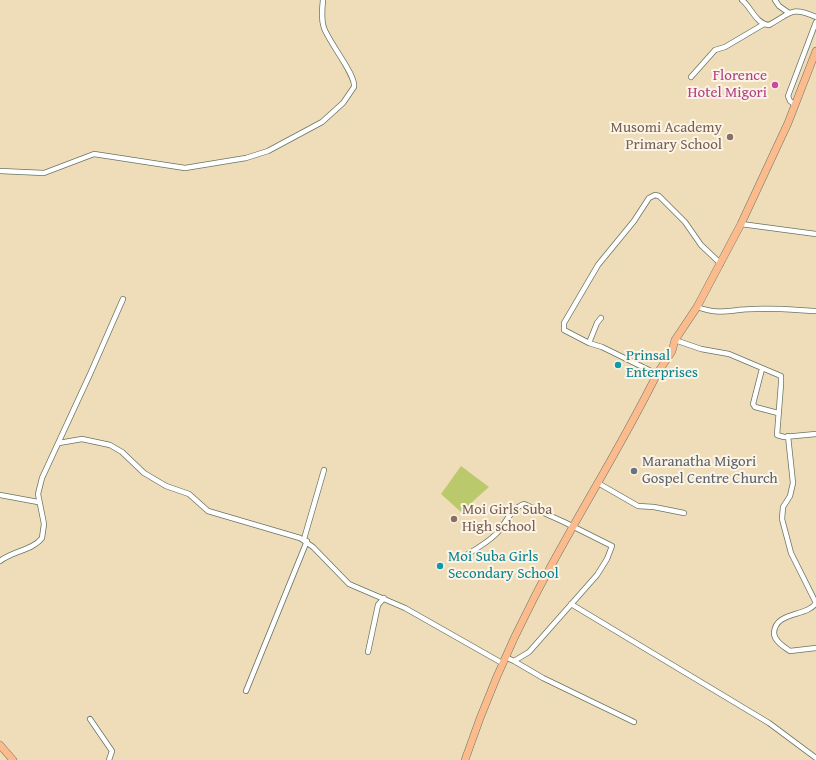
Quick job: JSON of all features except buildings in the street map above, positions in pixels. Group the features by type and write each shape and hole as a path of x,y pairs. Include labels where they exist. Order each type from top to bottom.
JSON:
{"highway":[{"path":"466,760 480,718 504,660 535,597 657,374 672,351 675,340 697,307 721,264 788,123 816,51"},
{"path":"0,745 12,760"}],"street":[{"path":"0,171 44,173 94,154 174,167 191,167 246,158 264,153 278,146 326,118 343,103 354,87 352,75 336,52 325,30 322,14 323,0"},
{"path":"742,0 753,14 764,24"},
{"path":"775,0 779,6 789,13"},
{"path":"692,77 715,50 725,47 764,24 769,25 789,13 801,11 816,17"},
{"path":"795,105 790,101 788,96 816,22"},
{"path":"657,374 564,330 564,323 598,265 634,221 649,198 655,195 659,196 684,222 701,246 721,264"},
{"path":"741,224 816,234"},
{"path":"1,557 33,545 42,538 44,524 38,502 38,494 42,478 123,299"},
{"path":"697,307 722,313 755,309 816,311"},
{"path":"589,343 597,323 601,318"},
{"path":"675,340 701,349 729,354 781,376 777,435 788,436 816,434"},
{"path":"762,369 753,404 755,408 778,413"},
{"path":"788,436 793,483 791,494 783,507 782,519 791,553 816,603 812,608 781,621 775,630 774,635 776,641 790,651 816,648"},
{"path":"59,443 82,440 110,445 122,452 144,473 166,486 190,494 208,511 290,534 305,540 349,584 405,608 504,660 514,661 543,678 634,722"},
{"path":"246,691 305,540 324,470"},
{"path":"598,483 638,506 654,506 684,513"},
{"path":"0,495 38,502"},
{"path":"468,554 496,534 511,514 522,505 526,505 574,526 611,545 612,548 600,571 529,652 514,661"},
{"path":"368,652 378,605 384,598"},
{"path":"571,604 769,723 816,758"},
{"path":"90,718 112,751 109,760"}],"green space":[{"path":"461,466 489,487 461,512 441,494"}],"place":[{"name":"Florence Hotel Migori","path":"775,85"},
{"name":"Musomi Academy Primary School","path":"730,137"},
{"name":"Prinsal Enterprises","path":"618,365"},
{"name":"Maranatha Migori Gospel Centre Church","path":"634,471"},
{"name":"Moi Girls Suba High school","path":"454,519"},
{"name":"Moi Suba Girls Secondary School","path":"440,566"}]}
